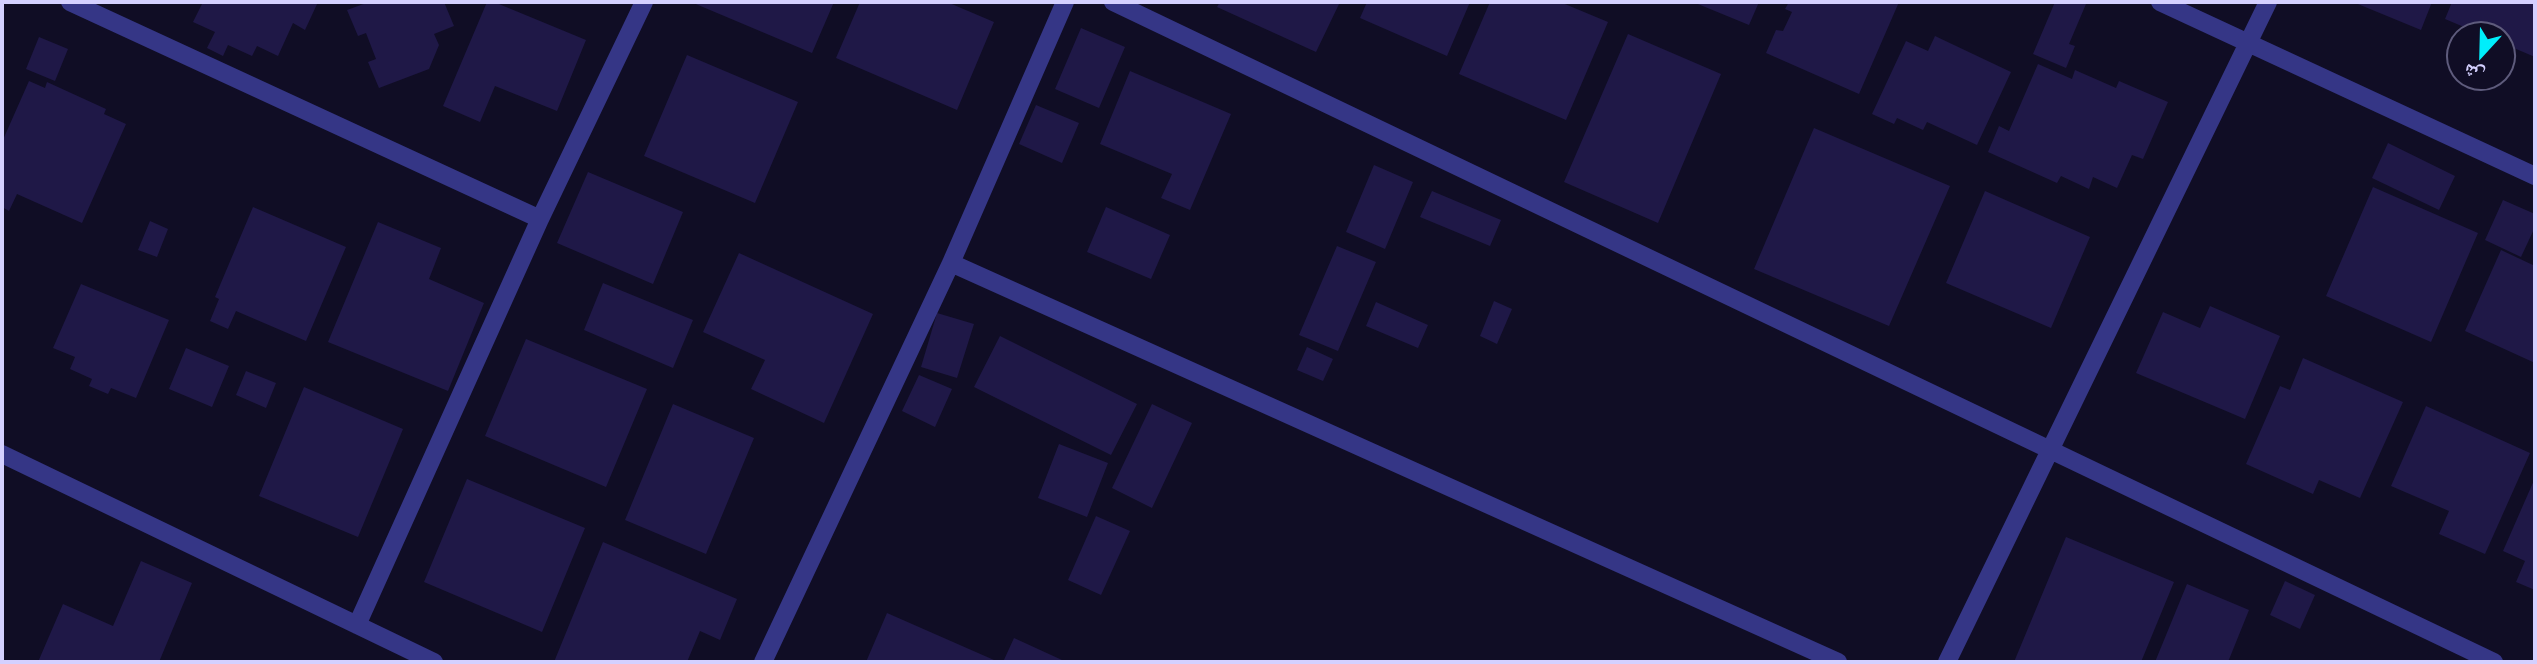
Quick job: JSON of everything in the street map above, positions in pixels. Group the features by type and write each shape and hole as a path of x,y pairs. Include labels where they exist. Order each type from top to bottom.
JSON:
{"street":[{"path":"70,2 540,219"},
{"path":"358,625 540,219 644,2"},
{"path":"763,662 951,263 1065,2"},
{"path":"1114,2 2494,662"},
{"path":"2160,2 2535,176"},
{"path":"1947,662 2268,2"},
{"path":"951,263 1838,662"},
{"path":"2,454 435,662"}],"building":[{"path":"203,2 318,2 305,30 293,23 278,56 257,46 252,56 228,45 223,56 207,48 215,32 193,22"},
{"path":"369,2 444,2 454,26 434,34 439,45 429,69 379,88 368,62 376,59 366,33 358,36 347,10"},
{"path":"487,2 494,2 586,40 557,111 495,86 480,122 443,106"},
{"path":"691,2 834,2 812,53"},
{"path":"860,2 947,2 994,22 957,110 836,58"},
{"path":"1220,2 1340,2 1316,52 1217,7"},
{"path":"1367,2 1470,2 1447,56 1360,18"},
{"path":"1490,2 1560,2 1608,22 1566,120 1459,74"},
{"path":"1693,2 1759,2 1749,25"},
{"path":"1789,2 1899,2 1859,94 1766,53 1776,30 1783,31 1792,12 1785,9"},
{"path":"2055,2 2086,4 2069,44 2075,46 2066,68 2033,54"},
{"path":"2353,2 2432,2 2421,30"},
{"path":"2452,2 2535,2 2535,57 2516,49 2516,21 2445,19"},
{"path":"1081,28 1125,47 1099,108 1055,89"},
{"path":"1628,34 1721,74 1658,223 1564,182"},
{"path":"1935,36 2011,72 1977,145 1927,122 1923,130 1897,118 1894,124 1872,114 1906,41 1928,51"},
{"path":"39,37 68,49 55,81 26,69"},
{"path":"687,55 798,102 755,203 644,156"},
{"path":"2038,64 2072,79 2075,70 2116,88 2119,81 2168,102 2143,159 2132,155 2117,188 2093,177 2089,189 2061,176 2057,183 1988,152 1999,126 2009,131"},
{"path":"1130,71 1231,114 1190,210 1161,198 1172,174 1100,144"},
{"path":"29,81 45,88 47,82 106,109 104,114 126,124 82,223 17,194 9,211 2,207 2,142"},
{"path":"1036,105 1079,123 1062,163 1019,144"},
{"path":"1814,128 1950,186 1889,326 1754,269"},
{"path":"2388,143 2455,176 2439,210 2372,178"},
{"path":"1374,165 1413,182 1385,249 1346,232"},
{"path":"588,172 683,212 653,284 557,243"},
{"path":"2373,187 2478,233 2431,342 2326,296"},
{"path":"1432,191 1501,220 1490,246 1420,217"},
{"path":"1985,191 2090,237 2051,328 1946,283"},
{"path":"2503,200 2535,214 2535,227 2521,257 2485,240"},
{"path":"253,207 346,247 306,341 236,311 228,329 210,321 219,299 215,297"},
{"path":"1106,207 1170,235 1151,279 1087,252"},
{"path":"150,221 168,229 157,257 138,250"},
{"path":"378,222 441,248 429,279 484,303 448,391 328,342"},
{"path":"1337,246 1376,262 1338,351 1299,335"},
{"path":"2501,250 2535,266 2535,363 2465,331"},
{"path":"739,253 873,314 824,423 751,389 765,360 703,332"},
{"path":"603,283 693,320 673,368 584,330"},
{"path":"81,284 169,320 136,398 111,388 108,394 89,386 92,379 70,369 75,357 53,348"},
{"path":"1494,301 1512,309 1497,344 1480,336"},
{"path":"1376,302 1428,325 1418,348 1366,326"},
{"path":"2210,306 2280,336 2245,419 2136,373 2163,312 2200,328"},
{"path":"937,313 974,324 957,378 921,367"},
{"path":"1000,336 1137,404 1111,455 974,387"},
{"path":"526,339 647,389 606,487 485,436"},
{"path":"1307,347 1333,359 1323,381 1297,370"},
{"path":"186,348 229,366 212,407 169,389"},
{"path":"2303,358 2403,402 2360,498 2319,480 2313,494 2246,464 2280,386 2290,390"},
{"path":"246,371 276,383 266,408 236,395"},
{"path":"919,375 952,389 935,427 902,411"},
{"path":"304,387 403,429 358,537 259,496"},
{"path":"673,404 754,438 706,554 625,520"},
{"path":"1152,404 1192,423 1152,508 1112,488"},
{"path":"2426,406 2530,453 2485,554 2439,534 2449,511 2391,486"},
{"path":"1059,444 1108,463 1087,517 1038,498"},
{"path":"2535,478 2535,590 2516,582 2525,561 2503,551"},
{"path":"467,479 585,528 542,632 424,582"},
{"path":"1096,516 1130,531 1101,595 1068,580"},
{"path":"2066,537 2174,582 2141,662 2014,662"},
{"path":"603,542 737,599 720,640 700,631 687,662 554,662"},
{"path":"141,561 192,583 159,662 38,662 63,604 113,626"},
{"path":"2285,581 2315,595 2300,629 2270,615"},
{"path":"2187,584 2249,610 2228,662 2155,662"},
{"path":"887,613 994,660 866,662"},
{"path":"1014,638 1062,660 1003,662"}]}
